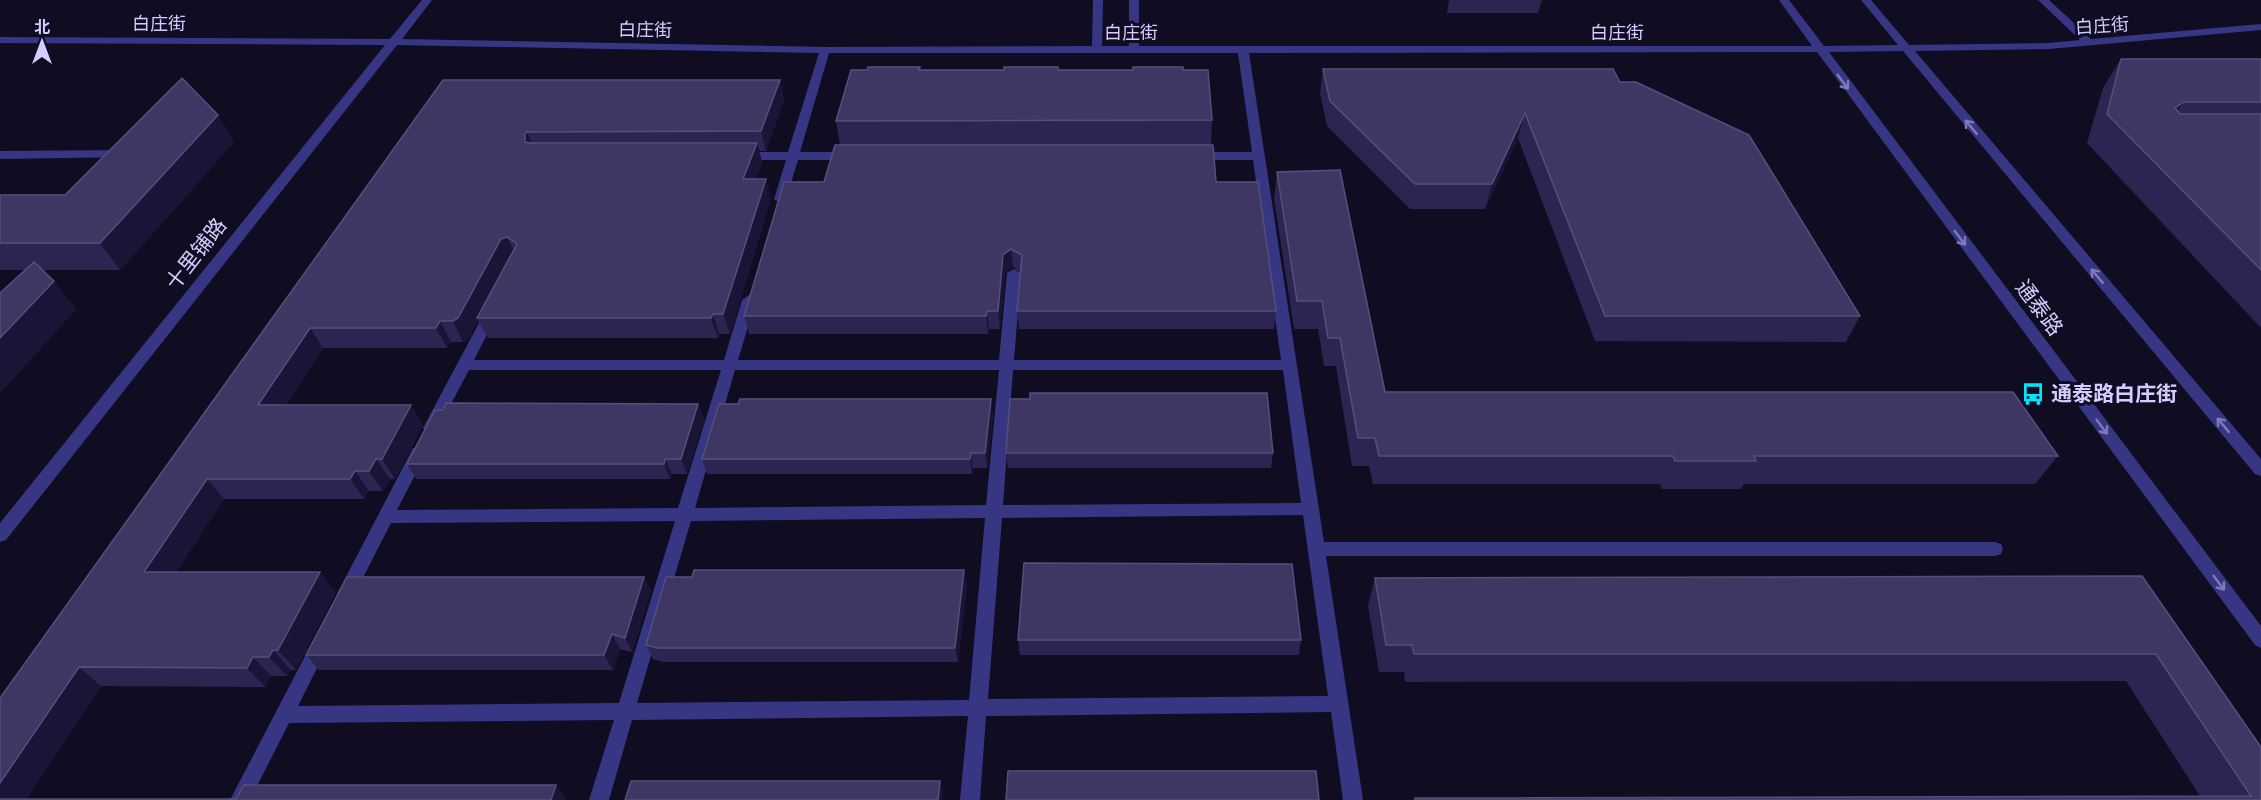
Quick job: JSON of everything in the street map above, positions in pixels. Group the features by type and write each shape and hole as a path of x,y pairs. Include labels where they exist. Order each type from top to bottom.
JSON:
{"street":[{"name":"十里铺路","path":"0,535 427,0"},
{"path":"1097,50 1098,0"},
{"path":"1134,0 1134,50"},
{"name":"通泰路","path":"1784,0 2261,640"},
{"path":"1866,0 2261,470"},
{"path":"2043,0 2089,43"},
{"name":"白庄街","path":"0,40 392,42 825,50 1819,49 2089,43 2261,27"},
{"path":"776,211 825,50"},
{"path":"1243,50 1353,800"},
{"path":"0,155 136,154"},
{"path":"723,156 864,156"},
{"path":"1175,156 1259,156"},
{"path":"970,800 1014,273"},
{"path":"599,800 753,288"},
{"path":"337,611 501,293"},
{"path":"464,365 1290,365"},
{"path":"386,517 1310,509"},
{"path":"1316,549 1995,549"},
{"path":"240,800 326,632"},
{"path":"283,715 1339,705"}],"building":[{"path":"2121,59 2261,59 2261,102 2184,102 2175,108 2180,114 2261,114 2261,270 2107,114"},
{"path":"868,67 920,67 919,70 1004,70 1004,67 1058,67 1058,70 1133,70 1133,67 1183,67 1183,70 1208,70 1212,120 836,121 851,70 867,70"},
{"path":"1323,69 1613,69 1620,82 1636,82 1749,135 1860,316 1605,316 1525,113 1492,184 1415,184 1330,101"},
{"path":"182,78 218,115 100,243 0,243 0,195 65,195"},
{"path":"443,80 780,80 761,131 527,132 525,134 525,142 531,143 757,143 743,179 766,179 723,314 713,314 711,318 477,318 517,244 507,237 501,239 458,318 453,321 440,321 436,328 310,328 258,405 411,405 382,459 376,459 369,471 355,471 350,479 207,479 144,572 320,572 278,650 273,650 269,657 253,657 247,668 79,667 0,783 0,698"},
{"path":"835,145 1213,145 1216,182 1258,182 1276,311 1017,311 1022,255 1011,249 1003,255 998,311 987,311 986,316 744,316 784,182 824,182"},
{"path":"1340,170 1385,392 2013,392 2058,456 1754,456 1756,461 1675,461 1673,456 1379,456 1375,438 1358,438 1340,338 1328,338 1322,301 1297,301 1277,172"},
{"path":"34,262 54,281 0,338 0,293"},
{"path":"1030,393 1267,393 1273,453 1006,453 1010,399 1030,399"},
{"path":"740,399 991,399 985,453 971,453 970,459 702,459 719,404 738,404"},
{"path":"446,403 698,404 681,459 665,459 664,464 407,464 435,410 443,410"},
{"path":"1024,563 1292,564 1301,640 1018,640"},
{"path":"694,570 964,570 955,648 657,648 646,645 666,577 692,577"},
{"path":"2142,576 2261,747 2261,800 1415,800 1415,798 2251,796 2156,654 1414,654 1412,645 1386,645 1375,578"},
{"path":"347,577 644,577 625,638 612,634 604,655 306,655"},
{"path":"1008,771 1316,771 1319,800 1006,800"},
{"path":"631,781 940,781 938,800 625,800"},
{"path":"244,785 556,785 551,800 0,800 236,799"}],"place":[{"name":"通泰路白庄街","path":"2033,394"}]}
